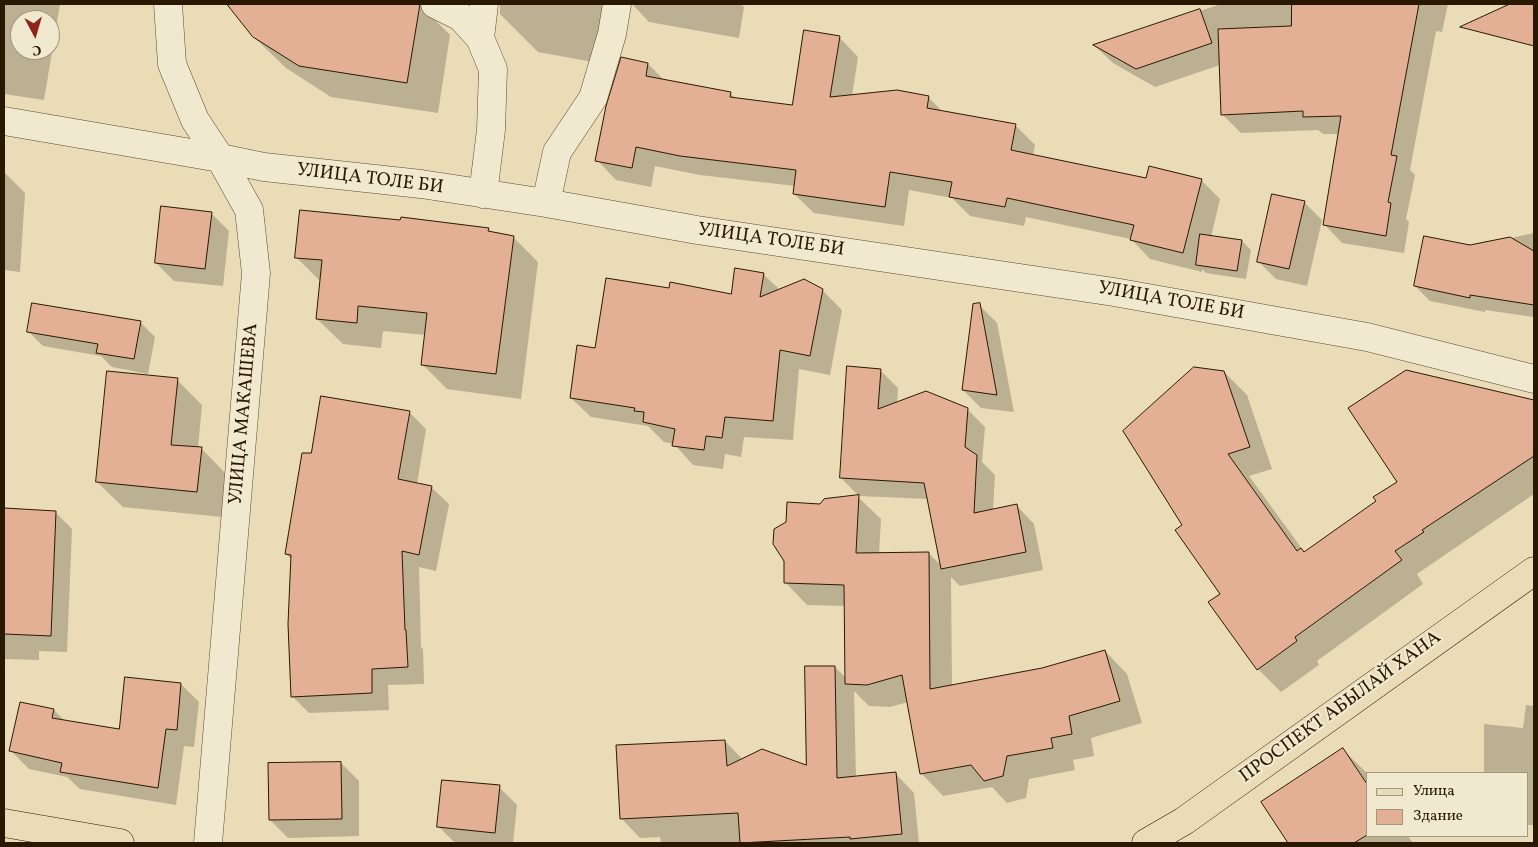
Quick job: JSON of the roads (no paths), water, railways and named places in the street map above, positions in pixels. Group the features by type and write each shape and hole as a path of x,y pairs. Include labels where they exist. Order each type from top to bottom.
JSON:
{"main road":[{"name":"ПРОСПЕКТ АБЫЛАЙ ХАНА","path":"1146,843 1184,821 1534,570"},
{"path":"4,823 120,843"}],"street":[{"name":"УЛИЦА МАКАШЕВА","path":"168,4 172,64 195,120 220,158 249,210 256,273 208,843"},
{"path":"435,4 461,17 480,38 493,69 492,130 483,194"},
{"path":"480,38 484,4"},
{"path":"546,203 557,152 593,98 612,34 617,4"},
{"name":"УЛИЦА ТОЛЕ БИ","path":"4,121 264,167 422,184 546,203 697,230 1114,292 1357,335 1534,379"}]}
